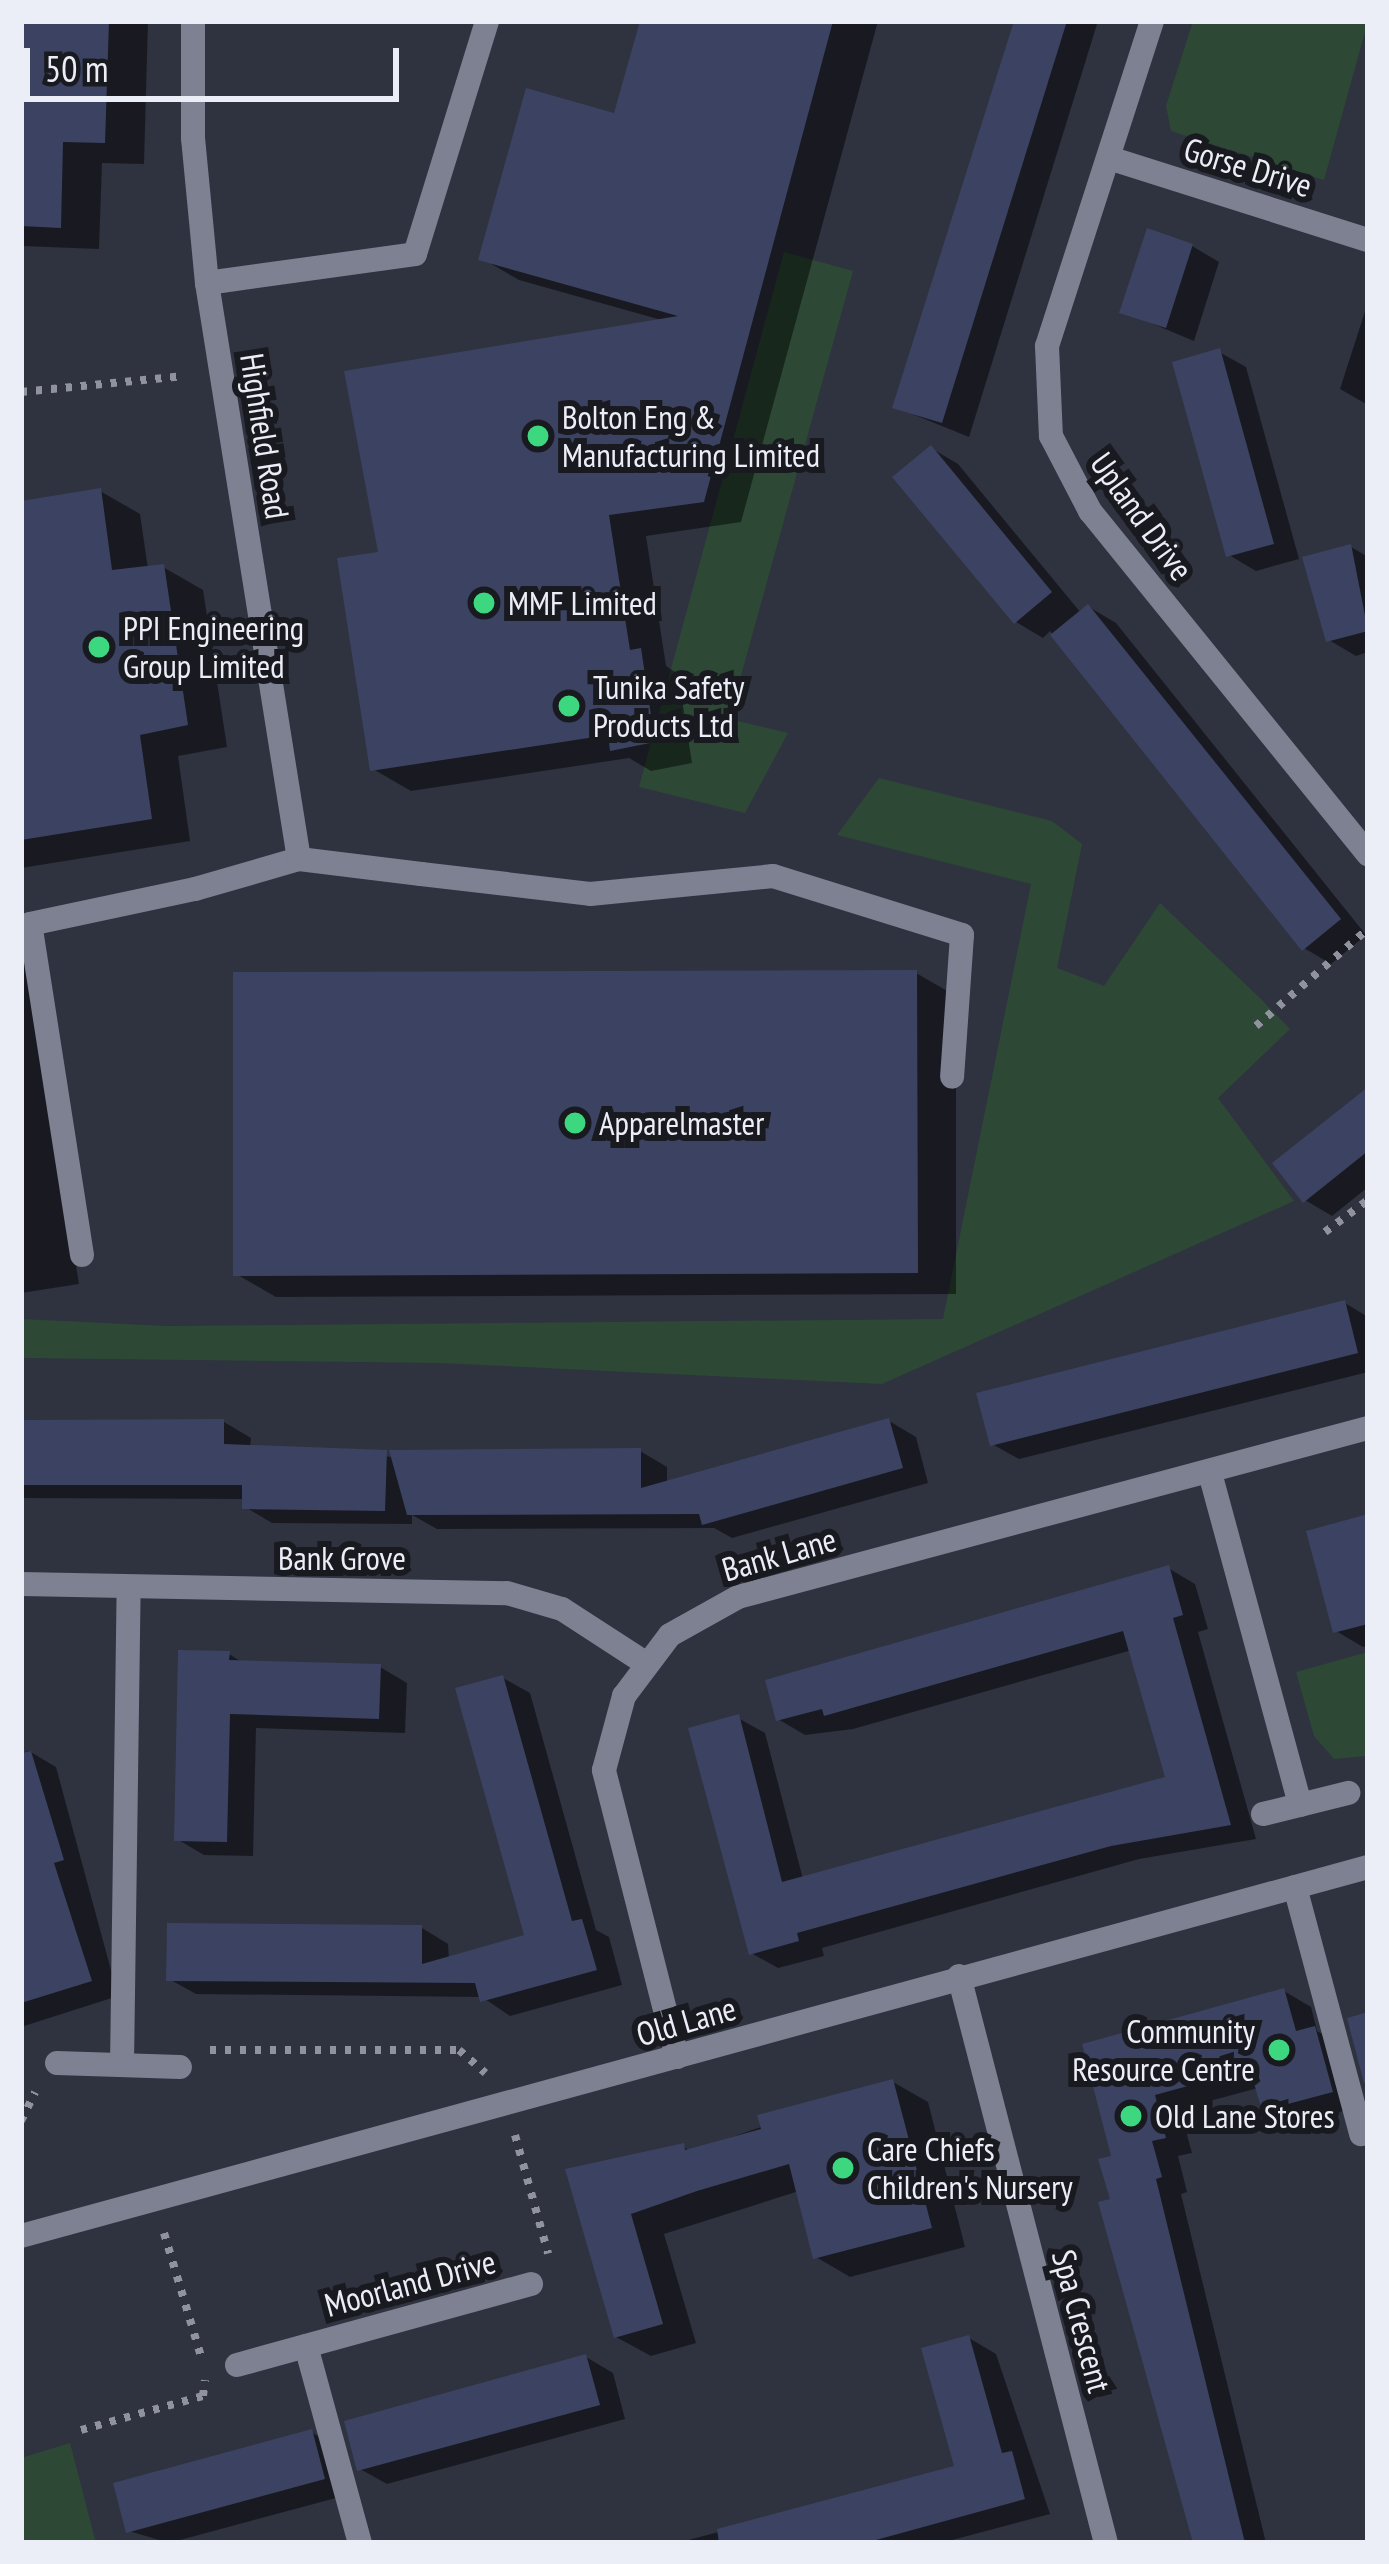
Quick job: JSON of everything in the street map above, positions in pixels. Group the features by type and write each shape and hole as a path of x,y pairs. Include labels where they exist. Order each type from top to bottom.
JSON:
{"street":[{"name":"Highfield Road","path":"193,21 193,138 207,283 299,859"},
{"path":"207,283 415,254 487,21"},
{"name":"Upland Drive","path":"1152,21 1047,346 1043,395 1051,436 1090,511 1368,854"},
{"name":"Gorse Drive","path":"1109,158 1368,240"},
{"path":"82,1256 30,924 195,889 299,859 590,894 773,876 962,935 952,1077"},
{"name":"Bank Lane","path":"677,2057 604,1770 610,1733 645,1663 700,1612 738,1597 1368,1428"},
{"path":"1210,1473 1300,1805"},
{"name":"Bank Grove","path":"21,1584 129,1590 507,1593 562,1610 645,1663"},
{"path":"122,2065 129,1590"},
{"path":"1263,1814 1348,1793"},
{"name":"Old Lane","path":"21,2236 1368,1867"},
{"path":"1295,1887 1361,2134"},
{"name":"Spa Crescent","path":"959,1976 1106,2543"},
{"path":"57,2062 180,2067"},
{"name":"Moorland Drive","path":"237,2366 531,2284"},
{"name":"Moorland Drive","path":"306,2346 360,2543"}],"path":[{"path":"21,392 221,372"},
{"path":"1256,1026 1368,929"},
{"path":"1325,1232 1368,1200"},
{"path":"180,2067 195,2050 459,2050 508,2106 554,2278 531,2284"},
{"path":"81,2430 203,2396 206,2373 154,2200"},
{"path":"206,2373 237,2366"}],"green space":[{"path":"1193,21 1368,21 1324,180 1171,131 1166,106"},
{"path":"784,252 853,271 729,719 788,733 745,813 639,787"},
{"path":"879,778 1052,821 1082,844 1057,968 1104,986 1160,903 1261,999 1290,1029 1218,1098 1294,1201 882,1384 440,1363 21,1358 21,1319 166,1326 943,1319 1031,884 837,835"},
{"path":"1368,1652 1368,1763 1366,1756 1334,1759 1314,1736 1296,1672"},
{"path":"70,2443 96,2543 22,2543 21,2458"}],"building":[{"path":"21,21 109,21 105,143 63,142 61,228 21,226"},
{"path":"640,21 833,21 704,502 609,515 630,650 641,648 655,742 610,751 608,735 370,771 337,558 378,552 344,371 678,316 478,260 526,88 614,113"},
{"path":"1014,21 1067,21 942,423 892,408"},
{"path":"1147,228 1193,244 1166,328 1119,313"},
{"path":"1220,348 1274,544 1226,557 1172,362"},
{"path":"931,445 1052,592 1014,624 892,477"},
{"name":"PPI Engineering Group Limited","path":"101,488 112,570 164,564 188,725 140,735 152,819 21,840 21,501"},
{"path":"1351,544 1368,631 1326,642 1302,557"},
{"path":"1088,604 1341,919 1302,951 1050,635"},
{"name":"Apparelmaster","path":"917,970 918,1273 233,1276 233,972"},
{"path":"1368,1087 1368,1151 1303,1203 1272,1163"},
{"path":"1345,1300 1358,1353 990,1446 976,1393"},
{"path":"889,1418 903,1468 702,1525 699,1514 407,1515 389,1450 641,1448 641,1488"},
{"path":"224,1419 224,1444 387,1450 385,1511 242,1509 242,1485 21,1485 21,1420"},
{"path":"1368,1514 1368,1624 1333,1633 1306,1531"},
{"path":"1169,1565 1183,1615 1173,1618 1231,1825 1111,1846 797,1933 799,1941 749,1955 688,1728 739,1714 782,1882 1165,1777 1123,1631 824,1716 822,1709 776,1721 765,1680"},
{"path":"178,1650 230,1651 229,1660 381,1664 379,1719 230,1714 227,1842 174,1841"},
{"path":"503,1675 572,1921 582,1919 597,1970 480,2002 475,1983 166,1981 167,1923 422,1925 422,1964 524,1935 455,1688"},
{"path":"31,1751 64,1860 54,1863 92,1981 21,2003 21,1753"},
{"path":"1284,1988 1296,2031 1315,2026 1333,2092 1262,2111 1250,2069 1155,2095 1166,2138 1152,2141 1162,2177 1156,2179 1245,2543 1193,2543 1098,2202 1110,2199 1098,2159 1111,2156 1082,2044"},
{"path":"1368,2012 1368,2082 1364,2083 1347,2018"},
{"path":"893,2079 932,2228 813,2259 789,2164 697,2191 631,2214 663,2324 614,2338 565,2169 684,2143 685,2150 761,2129 757,2115"},
{"path":"969,2335 1002,2453 1012,2451 1025,2499 865,2543 719,2543 717,2529 954,2466 921,2348"},
{"path":"586,2354 600,2405 357,2471 344,2421"},
{"path":"312,2429 325,2479 126,2533 113,2483"}],"place":[{"name":"Bolton Eng & Manufacturing Limited","path":"538,436"},
{"name":"MMF Limited","path":"484,603"},
{"name":"PPI Engineering Group Limited","path":"99,647"},
{"name":"Tunika Safety Products Ltd","path":"569,706"},
{"name":"Apparelmaster","path":"575,1123"},
{"name":"Community Resource Centre","path":"1279,2050"},
{"name":"Old Lane Stores","path":"1131,2116"},
{"name":"Care Chiefs Children's Nursery","path":"843,2168"}]}
